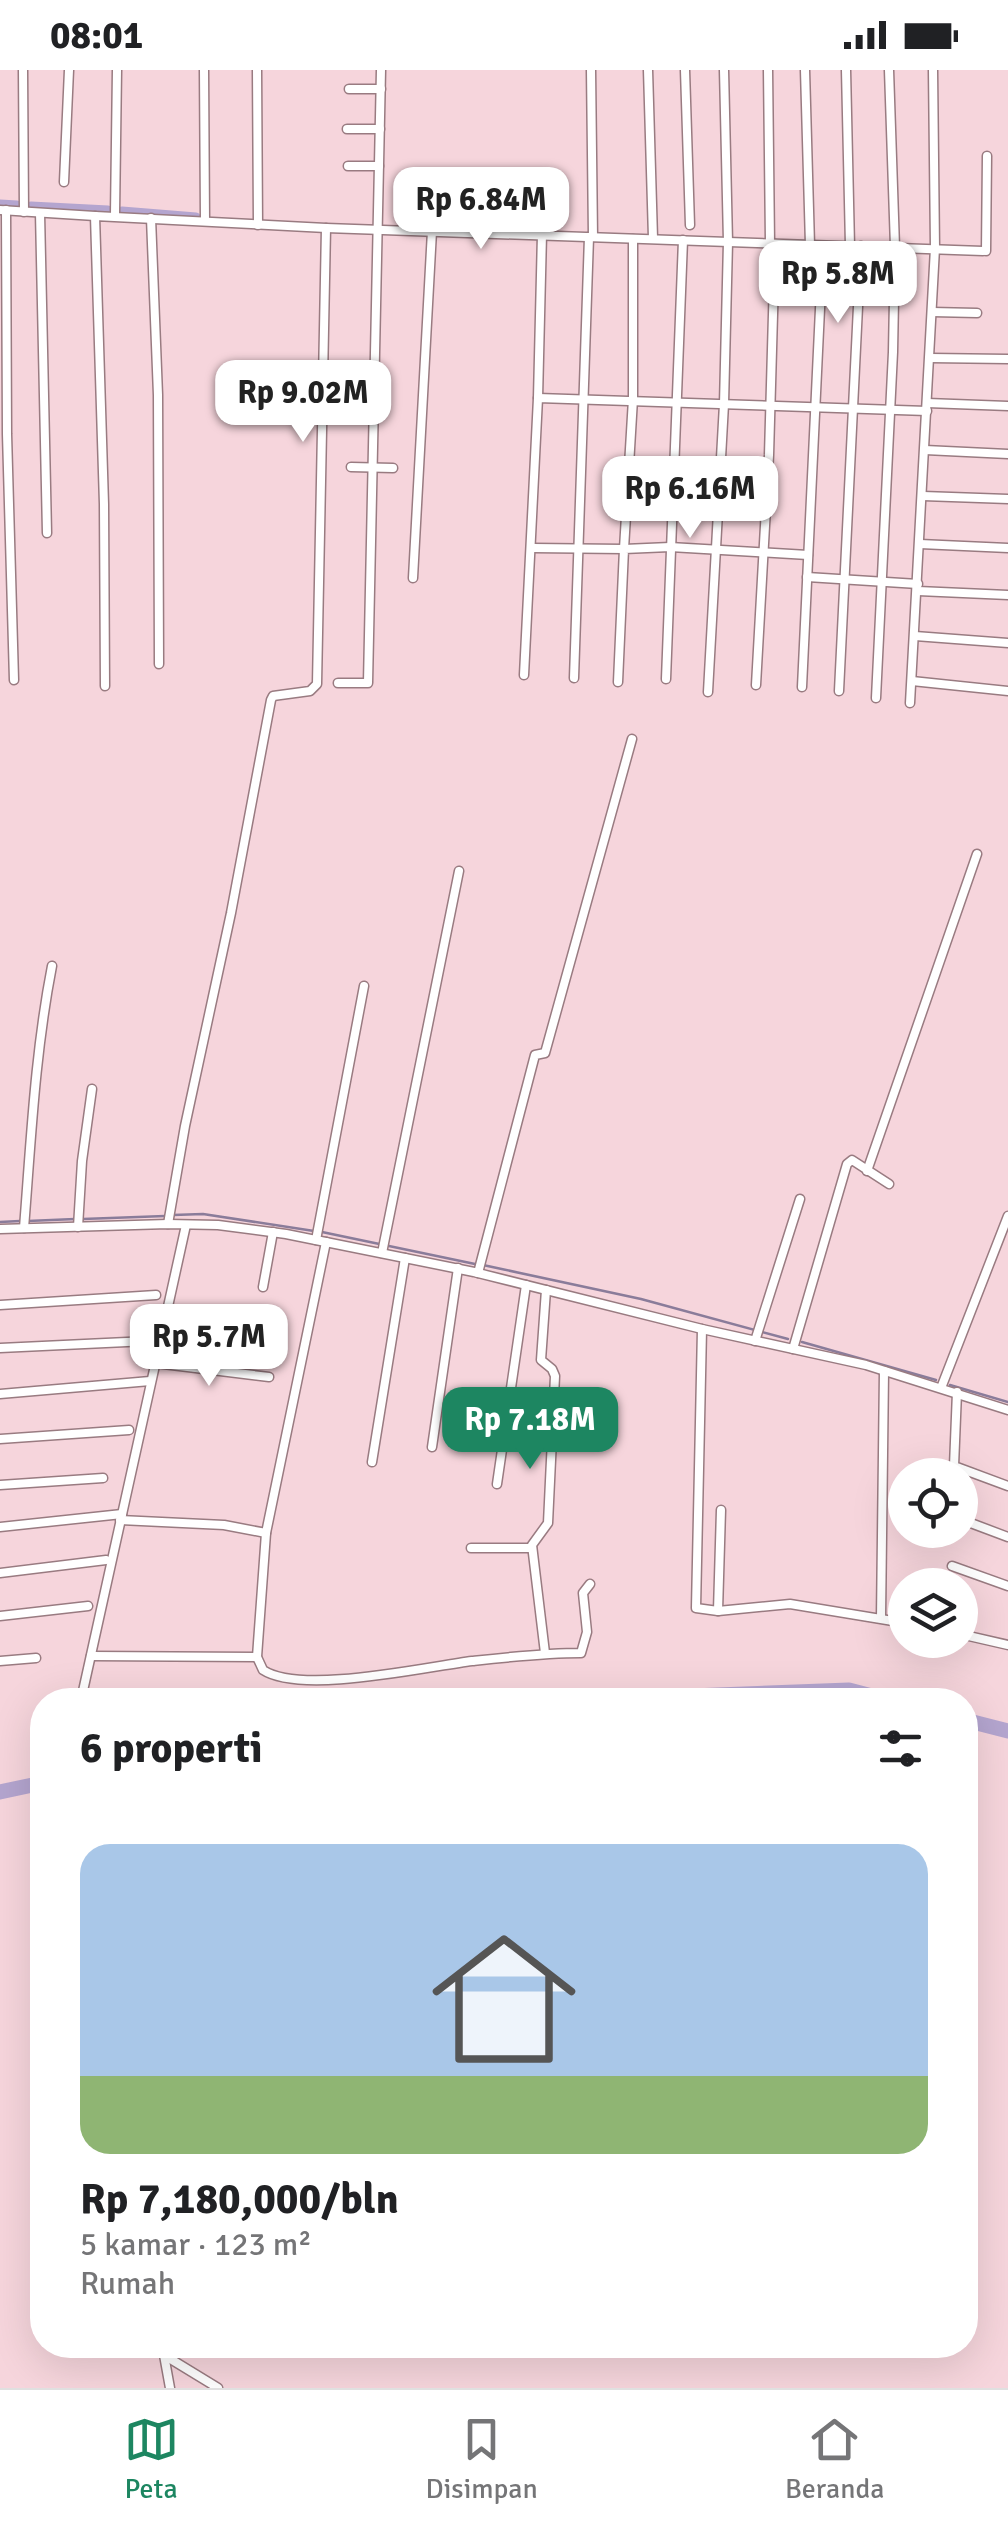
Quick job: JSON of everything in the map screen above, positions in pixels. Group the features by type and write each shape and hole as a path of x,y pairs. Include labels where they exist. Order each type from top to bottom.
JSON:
{"street":[{"path":"23,70 24,212"},
{"path":"64,182 69,70"},
{"path":"115,214 116,70"},
{"path":"204,70 205,221"},
{"path":"257,70 258,225"},
{"path":"338,683 368,683 381,70"},
{"path":"574,678 591,237 592,70"},
{"path":"648,70 654,238"},
{"path":"685,70 690,225"},
{"path":"708,692 724,404 728,242 724,70"},
{"path":"756,685 771,404 773,244 768,70"},
{"path":"806,70 810,246"},
{"path":"846,70 850,246"},
{"path":"876,698 895,247 889,70"},
{"path":"910,703 935,248 932,70"},
{"path":"348,89 381,90"},
{"path":"348,128 380,129"},
{"path":"14,680 3,442 3,210 326,228 985,251 987,156"},
{"path":"348,166 379,166"},
{"path":"40,212 47,533"},
{"path":"95,216 105,686"},
{"path":"151,218 158,395 160,664"},
{"path":"168,1224 184,1126 231,913 270,700 274,696 310,691 317,684 326,228"},
{"path":"412,578 432,232"},
{"path":"524,675 542,234"},
{"path":"618,682 633,399 633,238"},
{"path":"666,679 683,240"},
{"path":"802,687 823,246"},
{"path":"839,691 861,246"},
{"path":"932,312 977,313"},
{"path":"930,358 1008,359"},
{"path":"538,398 891,408 1008,406"},
{"path":"925,450 1008,454"},
{"path":"351,468 392,468"},
{"path":"923,496 1008,499"},
{"path":"920,544 1008,548"},
{"path":"532,548 808,554"},
{"path":"807,577 1008,594"},
{"path":"915,636 1008,643"},
{"path":"912,681 1008,691"},
{"path":"478,1272 535,1054 545,1053 632,739"},
{"path":"867,1171 977,854"},
{"path":"382,1252 460,870"},
{"path":"24,1228 32,1106 52,966"},
{"path":"316,1240 364,986"},
{"path":"78,1227 92,1089"},
{"path":"792,1348 848,1164 852,1160 889,1184"},
{"path":"755,1341 800,1199"},
{"path":"941,1388 1008,1216"},
{"path":"84,1688 186,1224"},
{"path":"0,1230 186,1224 273,1232 478,1272 884,1370 1008,1410"},
{"path":"264,1287 273,1232"},
{"path":"326,1242 266,1533 258,1657 263,1670 275,1677 334,1680 545,1653 582,1652 582,1593 590,1584"},
{"path":"372,1462 405,1258"},
{"path":"432,1447 458,1268"},
{"path":"497,1484 526,1285"},
{"path":"545,1653 532,1548 534,1539 548,1523 555,1376 541,1360 546,1290"},
{"path":"0,1304 156,1294"},
{"path":"702,1329 696,1608 718,1611 790,1604 888,1620"},
{"path":"0,1348 148,1341"},
{"path":"154,1363 269,1377"},
{"path":"881,1618 884,1370"},
{"path":"0,1394 150,1381"},
{"path":"957,1392 954,1466 1008,1486"},
{"path":"0,1439 129,1430"},
{"path":"0,1484 103,1478"},
{"path":"718,1611 721,1510"},
{"path":"0,1527 121,1517 224,1525 266,1533"},
{"path":"978,1525 1008,1536"},
{"path":"472,1548 532,1548"},
{"path":"0,1573 106,1560"},
{"path":"952,1566 1007,1582"},
{"path":"0,1616 88,1606"},
{"path":"978,1638 1008,1645"},
{"path":"91,1656 258,1657"},
{"path":"0,1661 36,1658"},
{"path":"164,2358 170,2388"},
{"path":"167,2358 218,2388"}],"waterway":[{"path":"0,204 17,205"},
{"path":"31,206 108,210"},
{"path":"122,211 196,217"},
{"path":"173,1215 203,1214 314,1231"},
{"path":"83,1219 165,1216"},
{"path":"28,1221 75,1219"},
{"path":"0,1222 20,1221"},
{"path":"322,1232 475,1264"},
{"path":"483,1265 641,1299 788,1339"},
{"path":"802,1342 936,1380"},
{"path":"950,1385 1008,1402"},
{"path":"978,1723 1008,1731"},
{"path":"0,1792 30,1786"}]}
